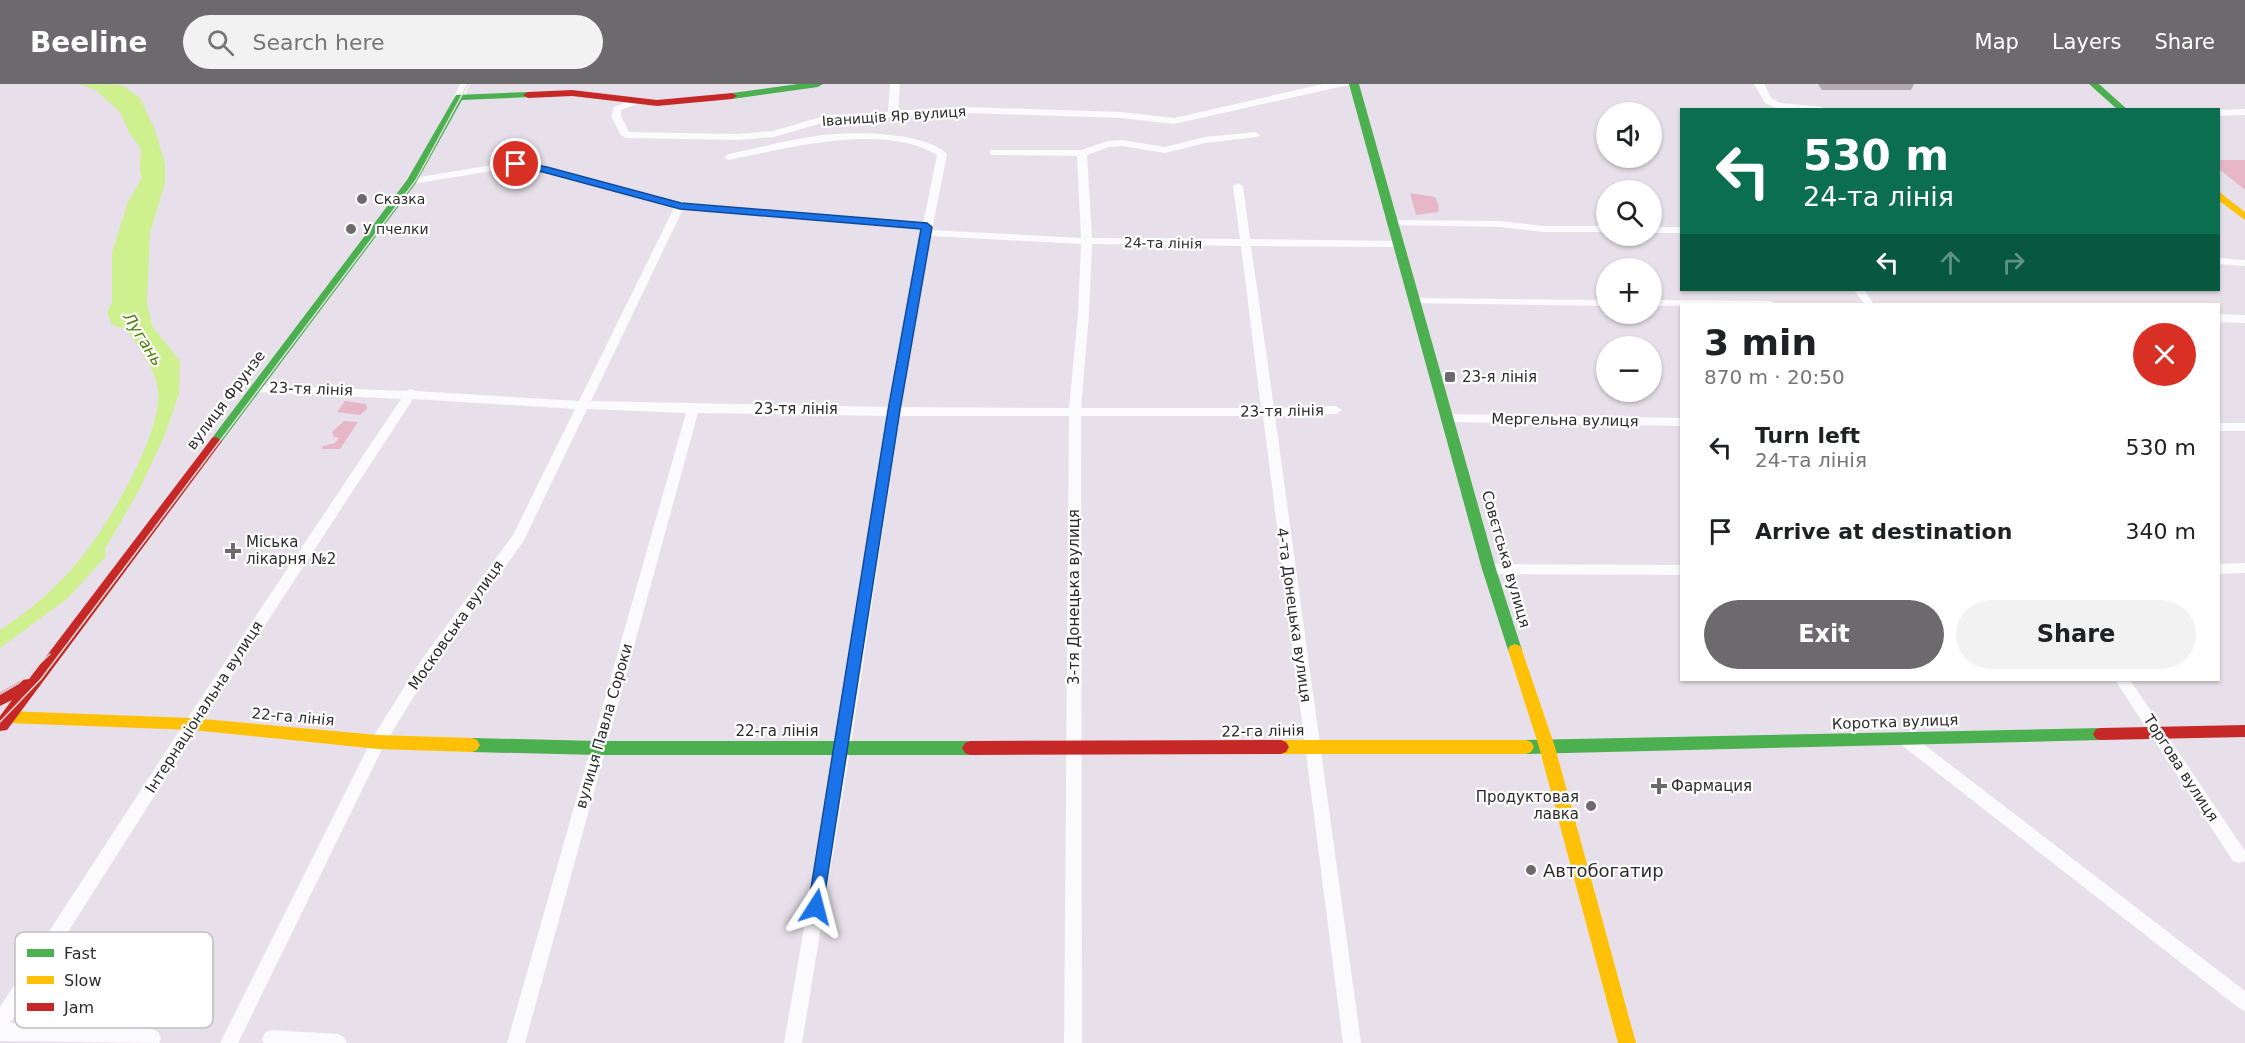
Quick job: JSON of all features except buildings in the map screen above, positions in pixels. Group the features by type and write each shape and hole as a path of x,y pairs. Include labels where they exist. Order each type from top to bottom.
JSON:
{"street":[{"path":"462,90 572,93 634,102 695,101 755,88 818,84"},
{"path":"893,113 895,84"},
{"path":"993,152 1082,153 1108,144 1165,150 1177,135 1323,87 1348,84"},
{"name":"Совєтська вулиця","path":"1354,84 1449,418 1489,569 1547,747 1627,1043"},
{"path":"1759,84 1768,101 1779,106 1800,108"},
{"path":"2094,84 2122,108"},
{"path":"2107,84 2134,108"},
{"name":"вулиця Фрунзе","path":"4,722 412,181 462,90"},
{"name":"Іванищів Яр вулиця","path":"634,102 617,109 616,116 626,135 743,137 774,134 828,118 893,113 990,111 1121,115 1177,135"},
{"path":"2220,113 2245,112"},
{"path":"1177,135 1205,140 1255,135"},
{"path":"729,157 818,138 888,137 926,144 942,154 920,258 894,410 843,748 793,1043"},
{"name":"3-тя Донецька вулиця","path":"1073,1043 1076,412 1088,241 1082,153"},
{"name":"24-та лінія","path":"412,181 516,164 544,169 680,206 927,230 1088,241 1248,245 1400,244"},
{"path":"2220,184 2245,205"},
{"name":"4-та Донецька вулиця","path":"1238,186 1248,245 1352,1043"},
{"path":"2220,196 2245,217"},
{"name":"Московська вулиця","path":"229,1043 378,742 425,666 518,538 585,405 680,206"},
{"path":"1394,223 1500,224 1543,229 1596,230"},
{"path":"1662,230 1680,230"},
{"path":"2220,261 2245,263"},
{"path":"1416,301 1596,303"},
{"path":"1662,303 1680,303"},
{"path":"2220,318 2245,319"},
{"name":"23-тя лінія","path":"256,388 411,393 585,405 693,409 1076,412 1336,410"},
{"name":"Інтернаціональна вулиця","path":"58,932 192,724 411,393"},
{"name":"вулиця Павла Сороки","path":"516,1043 693,409"},
{"name":"Мергельна вулиця","path":"1449,418 1680,422"},
{"path":"2220,427 2245,427"},
{"path":"2220,569 2245,568"},
{"path":"1489,569 1680,570"},
{"path":"0,700 37,678"},
{"name":"Торгова вулиця","path":"2123,681 2239,856"},
{"name":"22-га лінія","path":"4,722 192,724 378,742 597,748 1547,747"},
{"name":"Коротка вулиця","path":"1547,747 2245,731"},
{"path":"1904,738 2245,1002"},
{"name":"Інтернаціональна вулиця","path":"0,1023 15,1000"},
{"path":"0,1032 152,1038"},
{"path":"272,1039 338,1043"}],"shaded area":[{"path":"2220,160 2245,160 2245,190 2220,170"},
{"path":"1410,193 1435,197 1439,206 1438,212 1416,215"},
{"path":"345,401 366,404 367,409 360,415 337,412"},
{"path":"344,421 358,422 340,449 322,449 323,446 335,443 339,438 334,437 332,432"}],"water":[{"name":"Лугань","path":"79,84 122,85 140,98 155,130 165,164 165,183 150,233 147,303 152,326 180,361 179,394 164,437 139,490 105,549 106,556 68,598 0,648 0,630 33,606 64,578 106,523 143,453 157,407 158,389 149,365 126,329 112,325 107,312 112,303 112,252 128,202 142,178 141,149 129,132 120,112 96,90"}],"tram line":[{"path":"0,722 41,679 416,180 468,84"},
{"path":"0,694 19,683 50,654"}],"traffic: fast":[{"path":"732,96 818,84"},
{"path":"1354,84 1489,569 1515,650"},
{"path":"2094,84 2122,108"},
{"path":"216,441 412,181 459,97 528,95"},
{"path":"1526,747 2101,734"},
{"path":"472,745 597,748 970,748"}],"traffic: slow":[{"path":"2220,196 2245,217"},
{"path":"1515,650 1547,747 1627,1043"},
{"path":"8,717 192,724 378,742 472,745"},
{"path":"1281,747 1526,747"}],"traffic: jam":[{"path":"528,95 572,93 657,103 732,96"},
{"path":"2,725 216,441"},
{"path":"0,700 27,684"},
{"path":"2101,734 2245,731"},
{"path":"970,748 1281,747"}],"place":[{"name":"Сказка","path":"362,199"},
{"name":"У пчелки","path":"351,229"},
{"name":"23-я лінія","path":"1450,377"},
{"name":"Міська лікарня №2","path":"233,551"},
{"name":"Фармация","path":"1659,786"},
{"name":"Продуктовая лавка","path":"1591,806"},
{"name":"Автобогатир","path":"1531,870"}],"route":[{"path":"516,164 544,169 680,206 927,227 894,410 843,748 816,907"}]}
